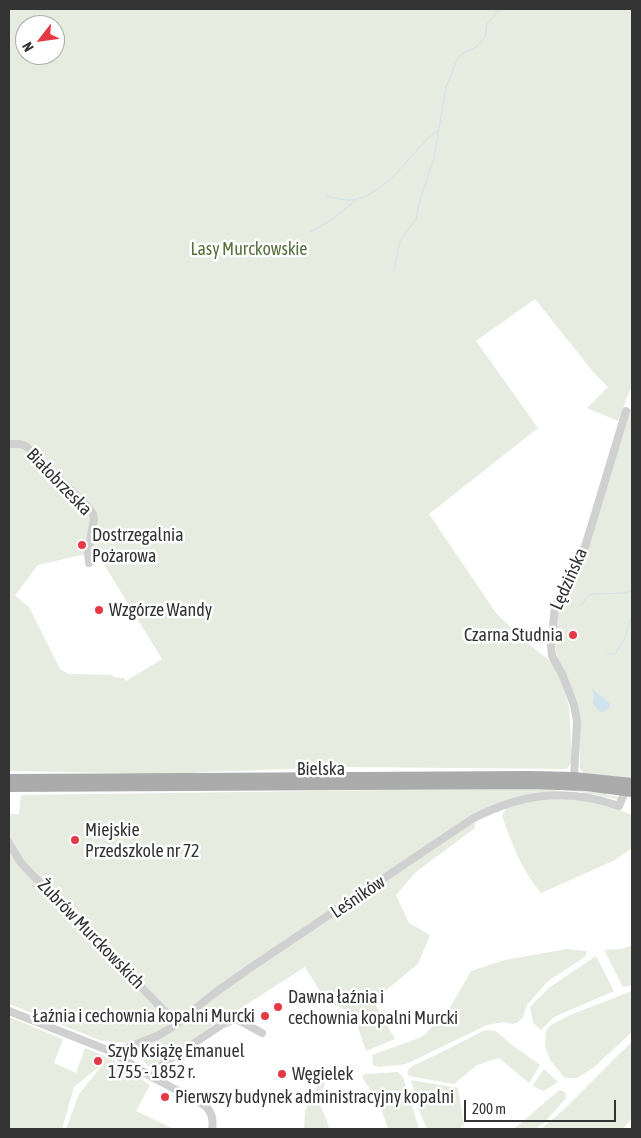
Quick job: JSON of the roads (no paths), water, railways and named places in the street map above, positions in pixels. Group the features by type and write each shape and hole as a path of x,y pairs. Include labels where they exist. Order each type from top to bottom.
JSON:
{"main road":[{"name":"Bielska","path":"9,779 574,777 630,788"},
{"name":"Bielska","path":"9,787 532,784 630,788"}],"street":[{"name":"Lędzińska","path":"574,777 577,721 574,705 562,674 552,656 553,616 555,607 585,547 626,411"},
{"name":"Białobrzeska","path":"9,444 26,446 87,506 94,519 88,553 89,563"},
{"name":"Leśników","path":"114,1053 157,1036 176,1024 253,966 484,813 509,803 543,795 580,796 599,799 619,806 630,788"},
{"name":"Żubrów Murckowskich","path":"9,843 21,863 176,1024"},
{"path":"9,1011 114,1053 152,1077 201,1102 210,1112 213,1121 212,1129"},
{"path":"152,1077 164,1063 223,1024 235,1019 262,1033"}],"water":[{"path":"592,689 610,704 610,707 603,712 600,712 593,704 594,696"}],"waterway":[{"path":"394,271 400,241 416,219 421,196 434,158 446,87 457,60 463,53 476,47 485,37 487,24 500,9"},
{"path":"326,196 350,200 370,194 391,178 427,139 437,131"},
{"path":"310,232 330,221 356,200"},
{"path":"580,606 590,594 626,593 632,590"},
{"path":"607,654 615,654 624,640 632,615"}],"place":[{"name":"Dostrzegalnia Pożarowa","path":"82,545"},
{"name":"Wzgórze Wandy","path":"99,610"},
{"name":"Czarna Studnia","path":"573,635"},
{"name":"Miejskie Przedszkole nr 72","path":"75,840"},
{"name":"Dawna łaźnia i cechownia kopalni Murcki","path":"278,1007"},
{"name":"Łaźnia i cechownia kopalni Murcki","path":"265,1016"},
{"name":"Szyb Książę Emanuel 1755 - 1852 r.","path":"98,1061"},
{"name":"Węgielek","path":"282,1074"},
{"name":"Pierwszy budynek administracyjny kopalni","path":"165,1097"}],"park label":[{"name":"Lasy Murckowskie","path":"249,249"}]}
